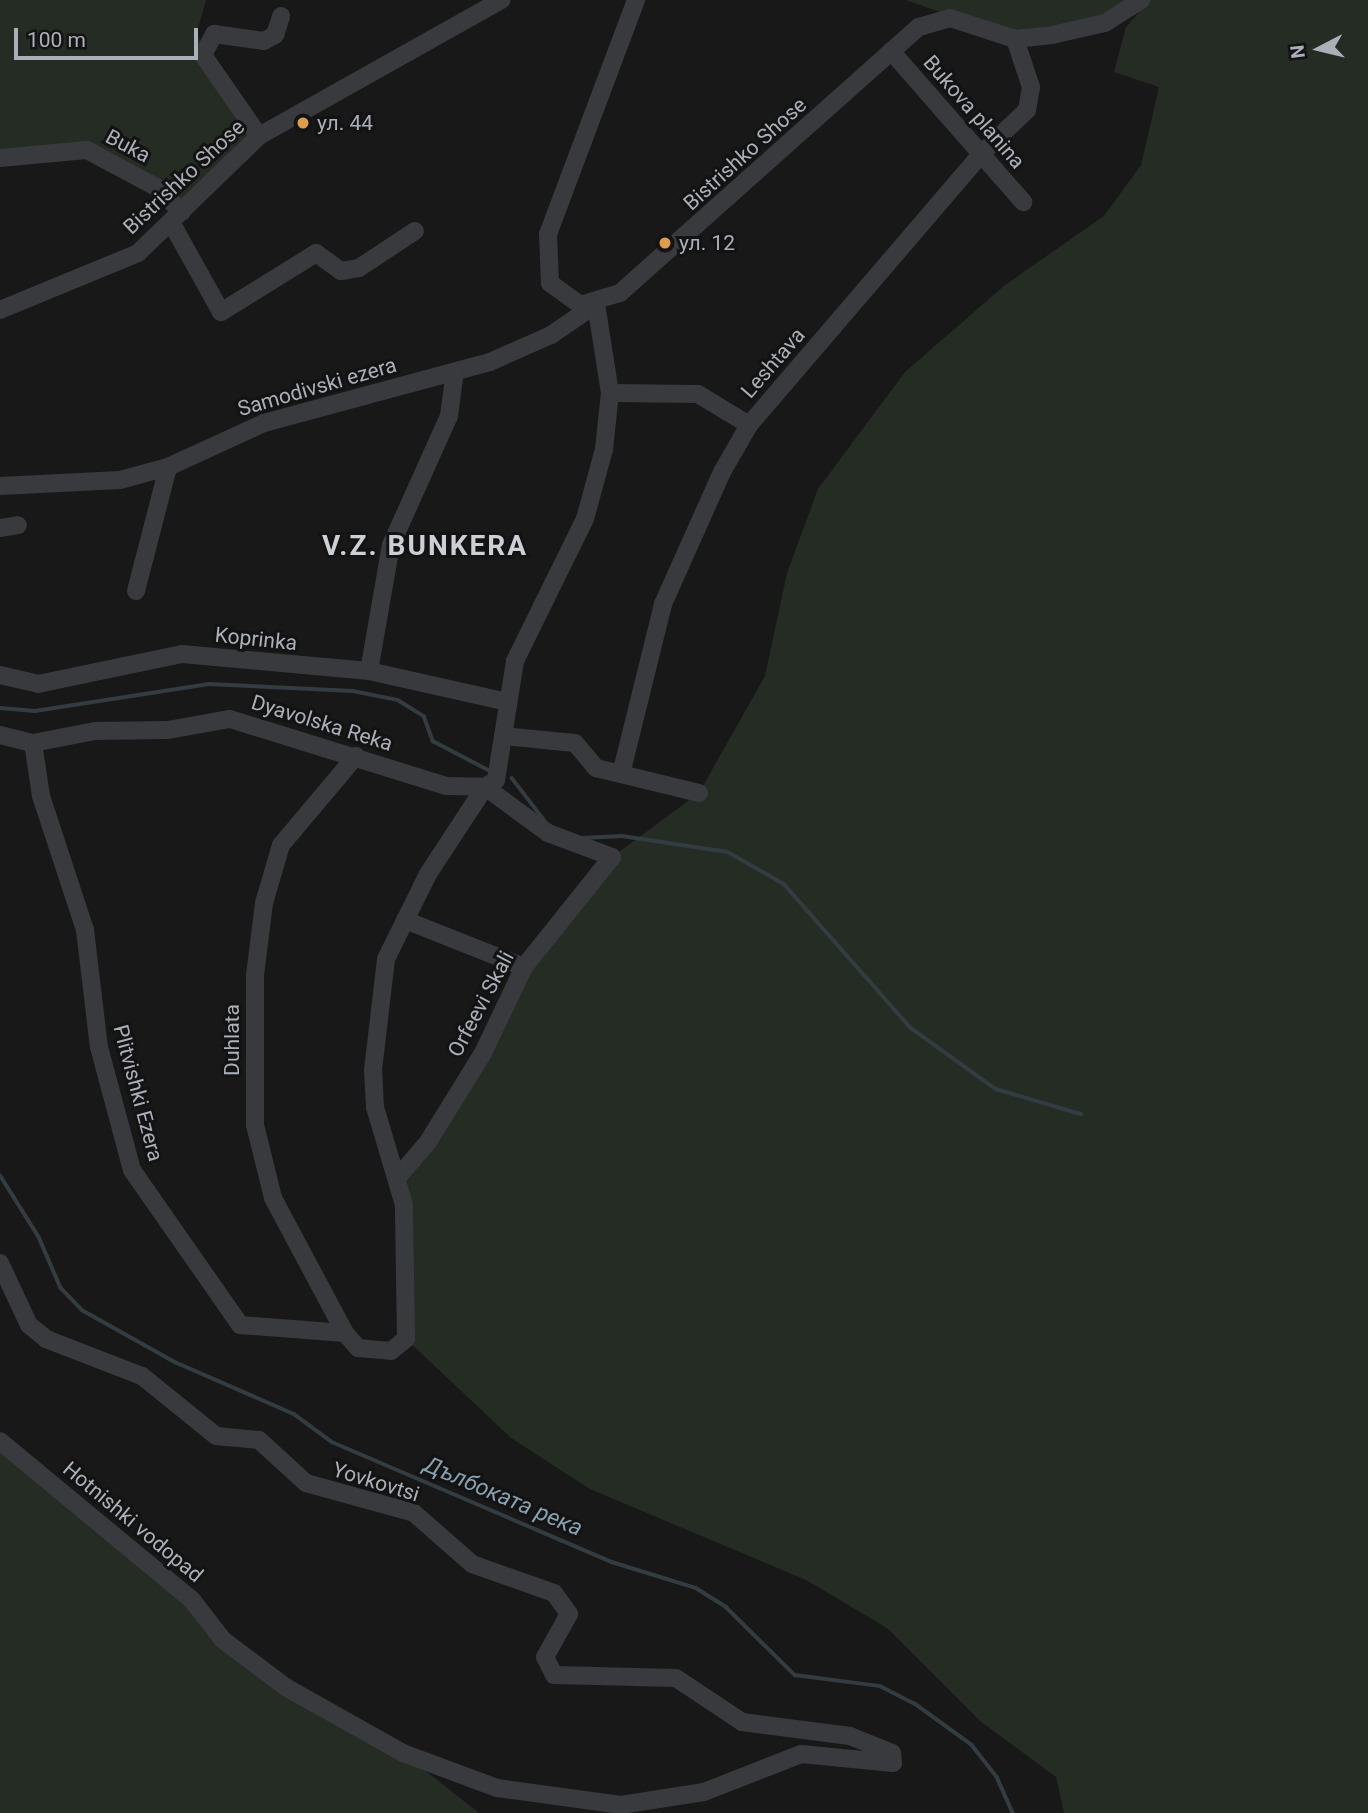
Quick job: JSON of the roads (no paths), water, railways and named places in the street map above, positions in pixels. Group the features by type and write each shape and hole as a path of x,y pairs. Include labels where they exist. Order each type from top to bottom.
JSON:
{"street":[{"name":"Bistrishko Shose","path":"0,310 121,262 177,218 259,136 500,0"},
{"path":"345,1333 370,1351 391,1351 406,1339 398,1177 375,1107 373,1070 386,959 405,920 485,788 502,766 503,736 515,661 585,519 604,449 610,393 596,304 580,305 557,292 546,269 547,243 636,0"},
{"path":"1015,39 1105,23 1140,0"},
{"path":"259,136 203,55 214,34 264,41 275,35 281,16"},
{"name":"Bistrishko Shose","path":"596,304 620,293 691,234 919,27 950,18 1015,39"},
{"name":"Leshtava","path":"622,770 663,604 749,425 981,154 1027,110 1031,87 1015,39"},
{"name":"Bukova planina","path":"891,51 1023,202"},
{"name":"Buka","path":"0,159 88,150 156,187 177,218 221,312 316,253 341,271 359,268 415,231"},
{"name":"Samodivski ezera","path":"0,486 120,480 168,467 264,424 454,372 551,335 596,304"},
{"path":"369,671 391,545 449,416 454,372"},
{"path":"610,393 698,394 749,425"},
{"path":"136,591 168,467"},
{"name":"Koprinka","path":"0,674 38,684 182,654 369,671 508,702"},
{"name":"Dyavolska Reka","path":"0,735 33,743 94,731 167,730 230,719 446,786 485,788"},
{"path":"503,736 575,743 596,768 622,770 699,793"},
{"name":"Plitvishki Ezera","path":"33,743 41,796 85,930 99,1047 132,1170 240,1325 345,1333"},
{"name":"Duhlata","path":"345,1333 262,1169 255,1125 255,975 264,904 281,845 356,756"},
{"name":"Orfeevi Skali","path":"398,1177 428,1142 483,1053 524,967 612,858 548,833 485,788"},
{"path":"405,920 524,967"},
{"name":"Yovkovtsi","path":"0,1263 29,1325 46,1339 142,1376 216,1436 259,1440 306,1483 414,1513 472,1564 554,1593 569,1614 545,1657 554,1675 676,1678 707,1705 742,1722 850,1737 892,1754 893,1763"},
{"name":"Hotnishki vodopad","path":"0,1441 192,1600 223,1640 287,1688 403,1753 485,1784 621,1805 704,1792 801,1754 893,1763"}],"waterway":[{"path":"0,708 35,711 209,684 353,691 398,700 424,716 433,741 492,772"},
{"path":"512,778 545,821"},
{"path":"582,838 622,836 728,852 784,884 911,1028 996,1089 1081,1114"},
{"name":"Дълбоката река","path":"0,1175 39,1237 61,1288 82,1310 175,1362 294,1414 332,1442 612,1562 696,1588 726,1607 795,1675 880,1686 914,1703 972,1745 997,1777 1013,1813"}],"place":[{"name":"ул. 44","path":"303,123"},
{"name":"ул. 12","path":"665,243"}],"district":[{"name":"V.Z. BUNKERA","path":"425,546"}]}
